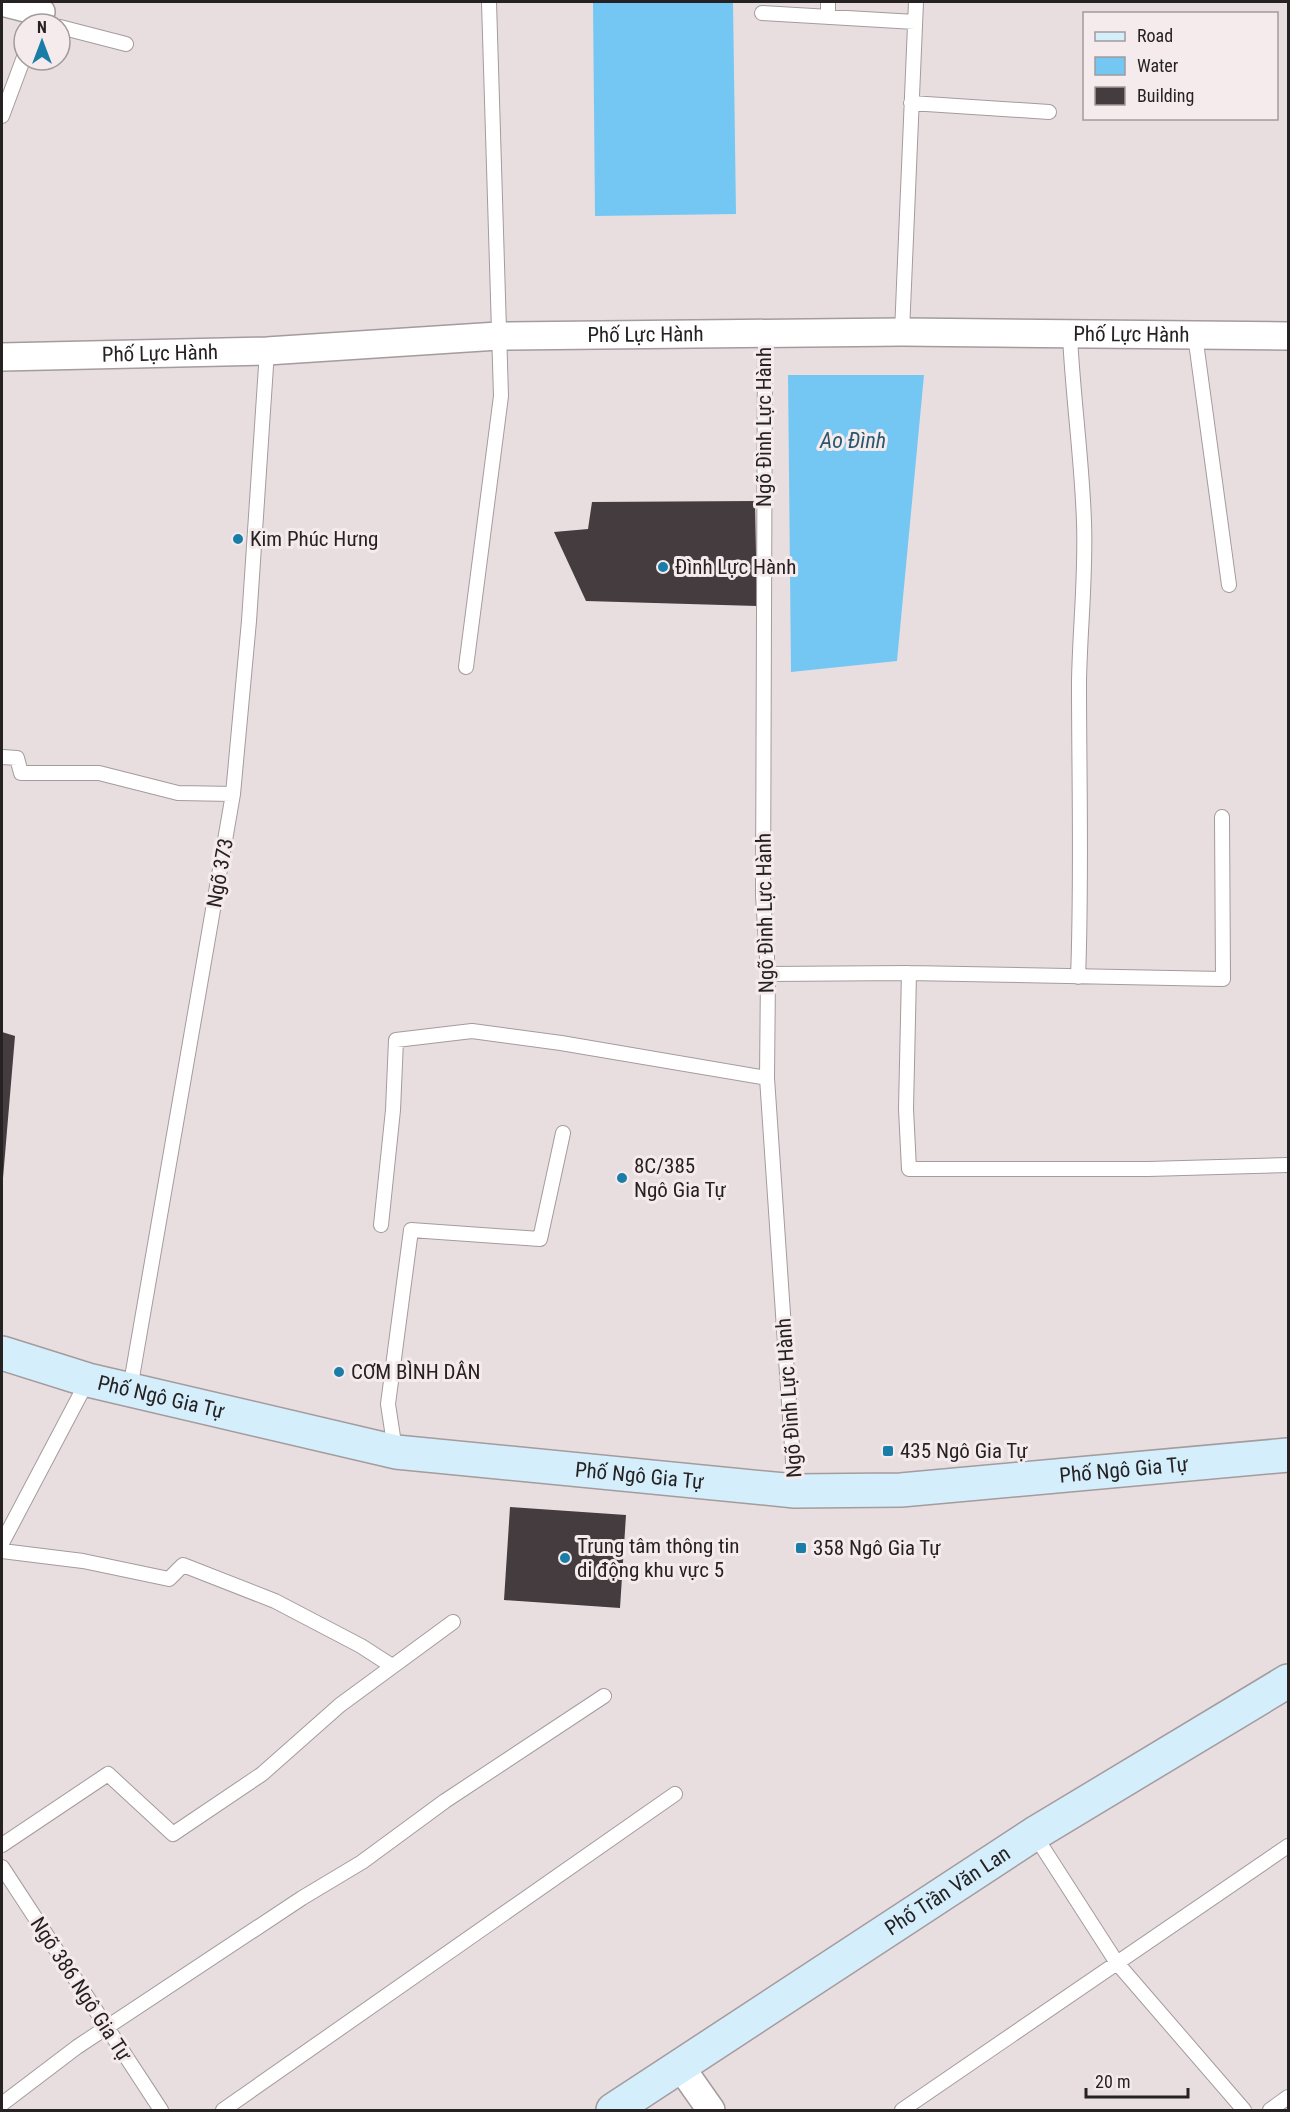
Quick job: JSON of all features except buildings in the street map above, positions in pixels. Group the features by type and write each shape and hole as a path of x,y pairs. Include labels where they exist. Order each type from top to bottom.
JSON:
{"main road":[{"name":"Phố Ngô Gia Tự","path":"2,1353 87,1380 396,1452 795,1491 901,1490 1288,1455"},
{"name":"Phố Trần Văn Lan","path":"613,2110 1034,1834 1288,1681"}],"street":[{"path":"2,2 29,12"},
{"name":"Phố Lực Hành","path":"2,357 267,351 498,336 902,333 1288,336"},
{"path":"680,2066 711,2110"}],"lane":[{"path":"466,668 501,396 489,2"},
{"path":"828,2 828,17"},
{"path":"902,333 916,2"},
{"path":"762,13 915,22"},
{"path":"72,27 126,44"},
{"path":"2,116 18,72"},
{"path":"911,103 1049,112"},
{"name":"Ngõ Đình Lực Hành","path":"765,335 763,895 768,974 767,1078 795,1491"},
{"path":"1195,335 1229,585"},
{"path":"1070,336 1073,393 1082,457 1084,525 1080,682 1082,894 1078,977"},
{"name":"Ngõ 373","path":"130,1389 233,794 249,621 267,351"},
{"path":"2,758 17,758 21,774 99,774 178,793 233,794"},
{"path":"768,974 909,973 1223,979 1222,817"},
{"path":"909,973 906,1109 909,1169 1148,1169 1288,1165"},
{"path":"381,1225 393,1110 396,1040 472,1031 561,1043 767,1078"},
{"path":"396,1452 388,1404 411,1230 540,1239 563,1133"},
{"path":"2,1543 87,1380"},
{"path":"2,1551 83,1561 169,1579 183,1565 275,1601 392,1666"},
{"path":"2,1845 108,1774 173,1834 262,1774 340,1705 453,1622"},
{"path":"2,2104 106,2029 302,1898 362,1862 445,1801 604,1696"},
{"path":"223,2110 675,1794"},
{"path":"1034,1834 1117,1963 1244,2110"},
{"path":"902,2110 1288,1846"},
{"name":"Ngõ 386 Ngô Gia Tự","path":"2,1867 161,2110"},
{"path":"1270,2110 1288,2097"}],"water":[{"path":"593,2 733,2 736,214 595,216"},
{"name":"Ao Đình","path":"788,375 924,375 897,661 791,672"}],"place":[{"name":"Kim Phúc Hưng","path":"238,539"},
{"name":"Đình Lực Hành","path":"663,567"},
{"name":"8C/385 Ngô Gia Tự","path":"622,1178"},
{"name":"CƠM BÌNH DÂN","path":"339,1372"},
{"name":"435 Ngô Gia Tự","path":"888,1451"},
{"name":"358 Ngô Gia Tự","path":"801,1548"},
{"name":"Trung tâm thông tin di động khu vực 5","path":"565,1558"}]}
